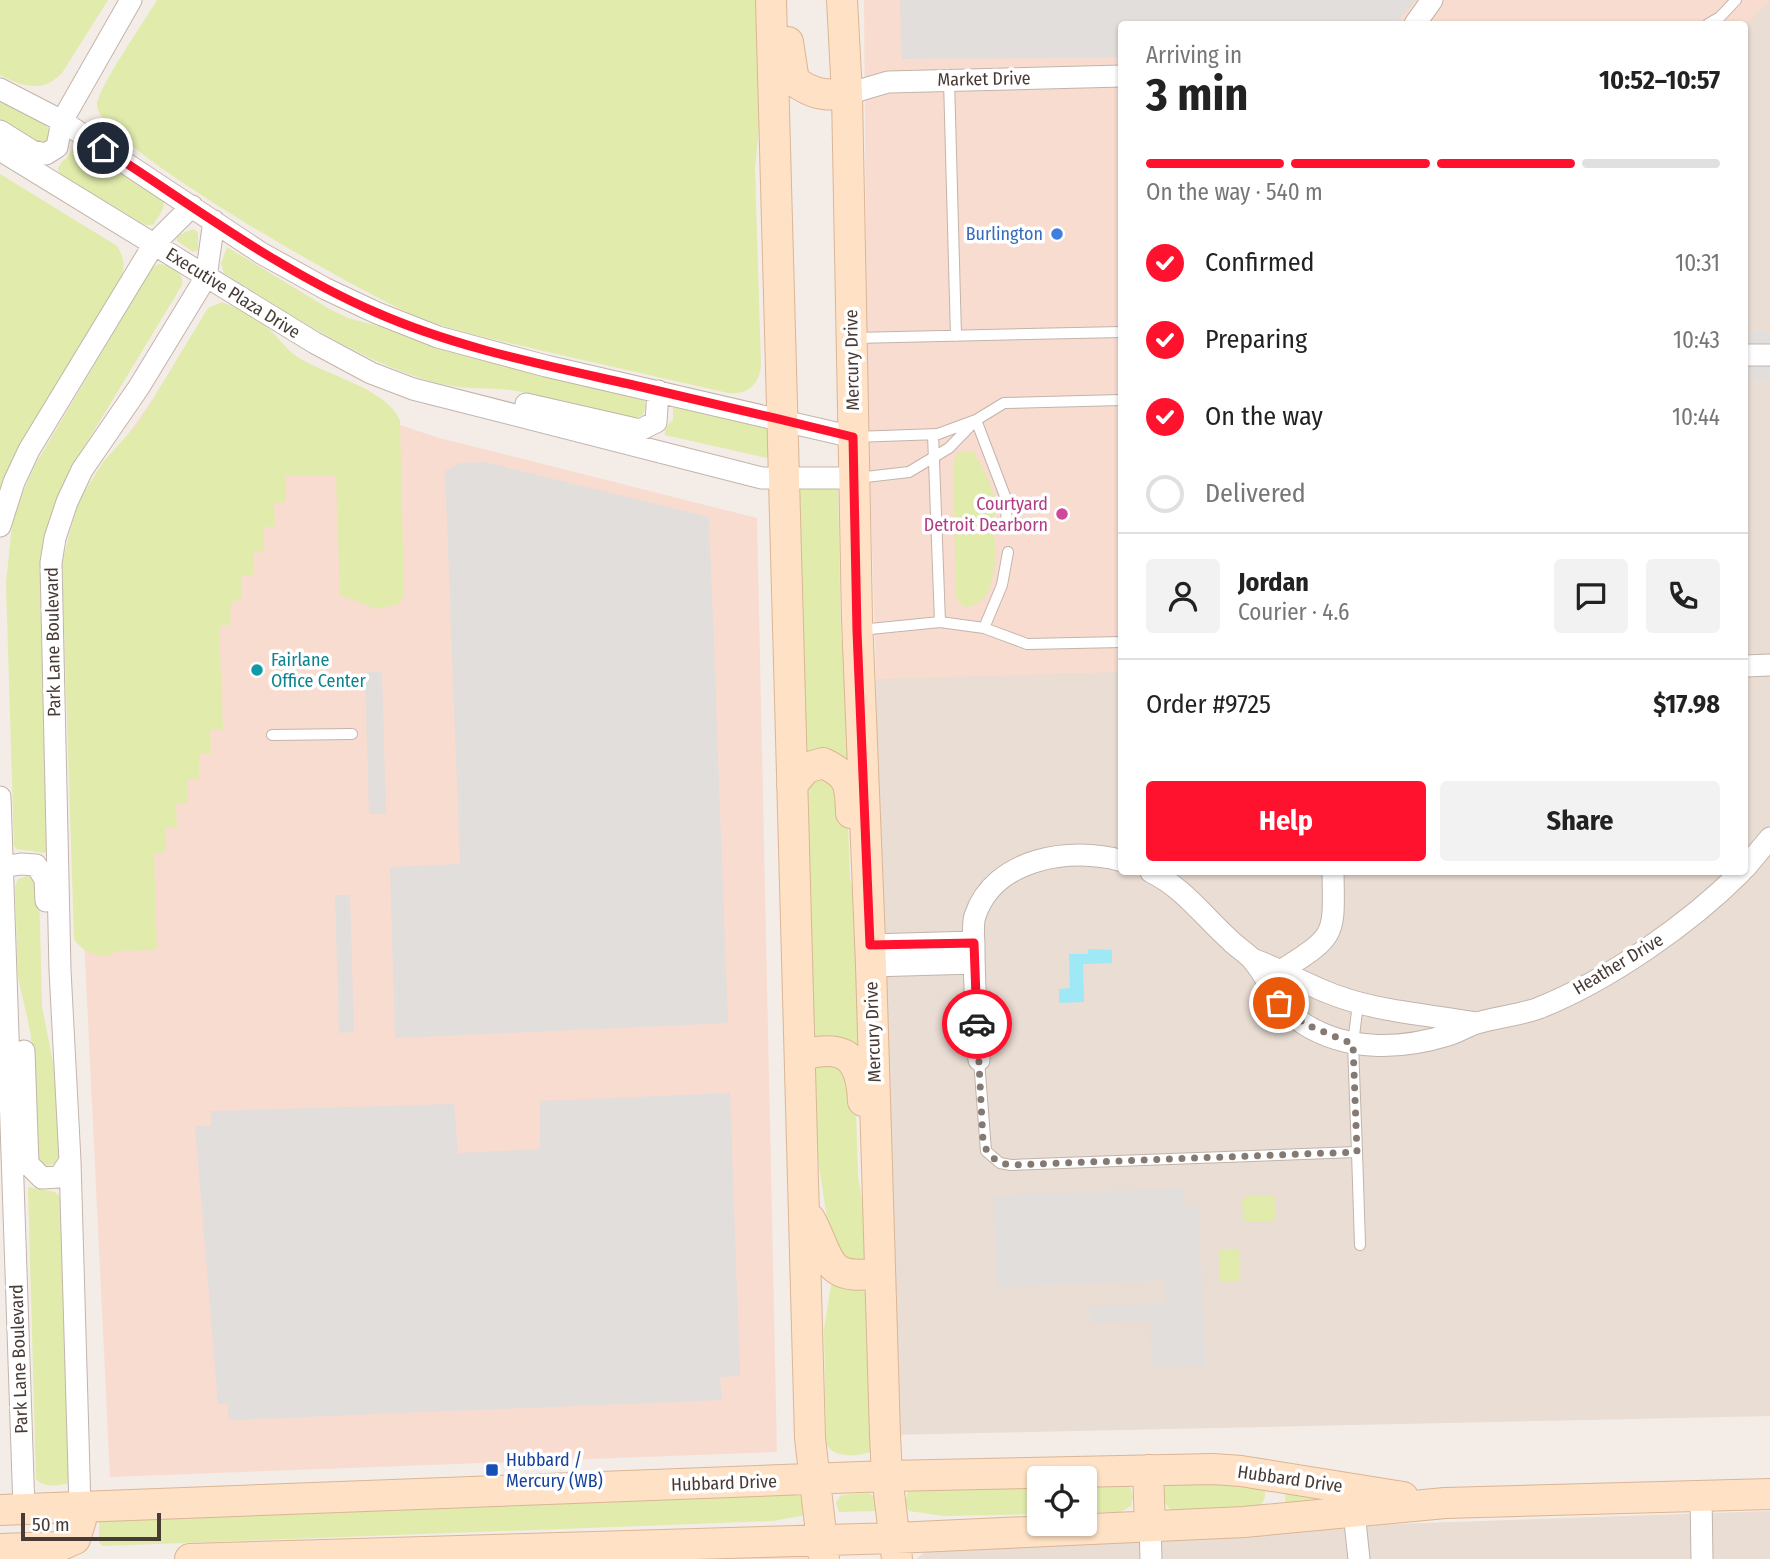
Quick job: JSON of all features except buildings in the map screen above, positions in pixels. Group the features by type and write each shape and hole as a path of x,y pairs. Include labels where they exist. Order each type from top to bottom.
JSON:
{"street":[{"path":"0,131 32,151 46,154 57,147 62,121 131,0"},
{"path":"771,0 810,1438 823,1550"},
{"path":"786,0 789,57 794,81 811,93 847,94"},
{"name":"Mercury Drive","path":"842,0 847,94 857,631 887,1476 896,1548"},
{"path":"1417,21 1432,0"},
{"name":"Market Drive","path":"847,94 888,82 1118,76"},
{"path":"0,89 62,121 261,253 326,289 377,313 426,332 546,366 853,437"},
{"name":"Executive Plaza Drive","path":"0,150 206,277 371,373 413,389 479,407 762,478 854,478"},
{"path":"0,526 14,482 29,450 154,244 192,206"},
{"name":"Park Lane Boulevard","path":"80,1507 50,588 55,538 67,502 82,470 139,387 206,277 214,221"},
{"path":"1748,355 1770,355"},
{"name":"Executive Plaza Drive","path":"479,407 511,401 640,430 656,422 658,391"},
{"path":"1748,666 1770,665"},
{"path":"792,785 806,768 823,763 840,771 850,785 854,871 870,945 974,953"},
{"name":"Park Lane Boulevard","path":"0,797 7,999 12,1510"},
{"name":"Heather Drive","path":"1748,864 1770,838"},
{"path":"979,1060 975,917 988,892 1003,876 1022,866 1064,856 1118,859"},
{"name":"Park Lane Boulevard","path":"1,867 36,865 45,879 50,1006 64,1063"},
{"name":"Heather Drive","path":"1157,875 1188,896 1230,941 1252,959 1358,1003 1476,1023"},
{"path":"1282,970 1317,948 1329,935 1334,918 1333,875"},
{"name":"Heather Drive","path":"1252,959 1279,1003 1305,1024 1353,1044 1388,1046 1416,1043 1447,1035 1476,1023 1538,1009 1591,983 1681,924 1738,875"},
{"name":"Park Lane Boulevard","path":"7,999 23,1039 28,1164 41,1178 59,1177 70,1161"},
{"path":"800,1056 817,1051 836,1050 852,1059 862,1079 866,1177 880,1243"},
{"path":"804,1206 818,1233 826,1257 838,1271 854,1277 880,1273"},
{"name":"Hubbard Drive","path":"12,1510 814,1478 1213,1469 1270,1475 1445,1503"},
{"path":"1148,1470 1152,1559"},
{"path":"1266,1520 1277,1496 1270,1475"},
{"name":"Hubbard Drive","path":"190,1559 896,1548 1150,1526 1266,1520 1445,1503 1770,1494"},
{"path":"1701,1496 1702,1559"},
{"path":"0,1549 57,1547 75,1539 81,1520 80,1507"},
{"path":"1354,1512 1359,1559"}],"lane":[{"path":"1713,21 1736,0"},
{"path":"949,80 956,336"},
{"path":"852,338 1118,332"},
{"path":"853,437 933,435 976,419 1004,403 1118,400"},
{"path":"854,478 909,472 949,447 976,419"},
{"path":"976,419 1005,496 1007,524"},
{"path":"933,435 940,622"},
{"path":"984,628 1002,584 1008,552"},
{"path":"857,631 940,622 984,628 1027,644 1118,642"},
{"path":"272,735 352,734"},
{"path":"1358,1003 1353,1044 1360,1245"},
{"path":"979,1060 983,1141 986,1151 1000,1163 1010,1165 1357,1152"}],"shaded area":[{"path":"864,0 1770,0 1748,22 1118,21 1118,672 876,679 867,374"},
{"path":"900,0 1416,0 1398,21 1118,21 1118,57 902,59"},
{"path":"1770,0 1770,1416 885,1435 876,679 880,373 1118,350 1118,875 1748,875 1748,21"},
{"path":"216,309 391,422 439,438 757,518 777,1452 110,1477 69,627 110,460"},
{"path":"1749,332 1770,332 1770,381 1750,381"},
{"path":"485,462 709,517 728,1023 395,1038 390,867 460,864 445,471 460,463"},
{"path":"365,672 382,672 386,814 369,814"},
{"path":"335,895 350,895 354,1032 339,1033"},
{"path":"730,1093 740,1376 720,1377 722,1400 229,1420 228,1404 218,1404 195,1126 211,1126 211,1111 454,1104 458,1153 540,1149 540,1101"},
{"path":"1183,1188 1183,1207 1198,1206 1205,1365 1152,1368 1150,1321 1090,1323 1090,1307 1166,1303 1165,1280 997,1287 993,1196"},
{"path":"1770,1511 1770,1559 916,1559 935,1544 1223,1530"},
{"path":"807,1551 807,1559 584,1559"}],"green space":[{"path":"0,0 108,0 62,73 47,84 32,86 0,75"},
{"path":"157,0 760,0 762,94 755,170 761,365 755,383 742,392 728,393 455,330 398,308 244,222 141,153 109,125 97,105 113,69"},
{"path":"0,99 44,123 50,131 47,142 39,146 0,126"},
{"path":"75,142 161,195 164,206 153,225 145,225 60,174 58,169"},
{"path":"0,174 117,246 122,255 123,272 120,282 0,491"},
{"path":"193,229 198,232 198,250 193,252 177,241 177,236"},
{"path":"227,247 348,318 643,398 646,406 643,415 635,418 516,391 452,386 393,368 305,323 224,273 221,263"},
{"path":"158,264 175,270 181,277 182,285 75,462 49,525 40,593 48,849 45,853 16,849 6,583 12,525 35,465 152,268"},
{"path":"222,302 258,321 304,361 367,390 393,409 400,421 404,594 399,604 377,609 340,595 336,476 286,476 286,502 274,503 275,526 264,527 264,551 253,552 253,575 241,576 242,600 231,601 230,625 219,625 223,729 210,730 211,754 199,754 199,778 188,780 188,803 176,803 177,827 165,828 166,852 154,853 157,950 113,951 112,956 95,954 86,951 74,939 62,562 78,502 103,462 139,422 208,308"},
{"path":"673,404 767,427 772,459 665,435 665,429 673,419"},
{"path":"973,452 992,490 995,505 995,561 990,586 984,597 976,604 964,607 956,597 953,466 957,453"},
{"path":"836,487 838,491 841,638 854,702 854,764 806,754 798,489"},
{"path":"817,771 847,798 850,878 861,933 862,1052 815,1041 813,1036 806,786"},
{"path":"27,876 36,879 39,886 42,1007 56,1077 59,1155 55,1163 47,1166 39,1163 36,1155 31,1035 18,977 15,887 18,879"},
{"path":"825,1057 855,1082 858,1176 871,1255 863,1263 842,1259 830,1238 817,1153 815,1071 817,1062"},
{"path":"28,1187 55,1192 61,1197 70,1478 68,1483 56,1485 43,1484 36,1479"},
{"path":"1247,1195 1274,1196 1276,1217 1272,1221 1244,1221 1242,1201"},
{"path":"1219,1250 1239,1250 1240,1281 1219,1281"},
{"path":"866,1278 875,1450 848,1455 834,1452 826,1443 824,1329 832,1279"},
{"path":"1027,1481 1027,1514 944,1516 909,1511 905,1504 908,1492 939,1485"},
{"path":"1097,1481 1129,1483 1133,1497 1131,1506 1121,1512 1097,1513"},
{"path":"1165,1482 1265,1486 1265,1495 1258,1507 1172,1511 1163,1501 1162,1486"},
{"path":"1286,1483 1336,1501 1285,1505"},
{"path":"773,1492 805,1497 805,1515 773,1521 103,1546 99,1543 99,1521"},
{"path":"868,1493 876,1497 877,1509 874,1511 839,1512 836,1503 841,1495"}],"water":[{"path":"1088,949 1112,950 1112,963 1083,964 1084,1002 1059,1003 1059,989 1070,988 1069,954 1088,954"}],"way so far":[{"path":"977,1024 983,1141 986,1151 1000,1163 1010,1165 1357,1152 1353,1044 1305,1024 1279,1003"}],"place":[{"name":"Burlington","path":"1057,234"},
{"name":"Courtyard Detroit Dearborn","path":"1062,514"},
{"name":"Fairlane Office Center","path":"257,670"},
{"name":"Hubbard / Mercury (WB)","path":"492,1470"}],"route":[{"path":"103,148 261,253 326,289 438,337 546,366 853,437 857,631 870,945 974,943 977,1024"}]}
